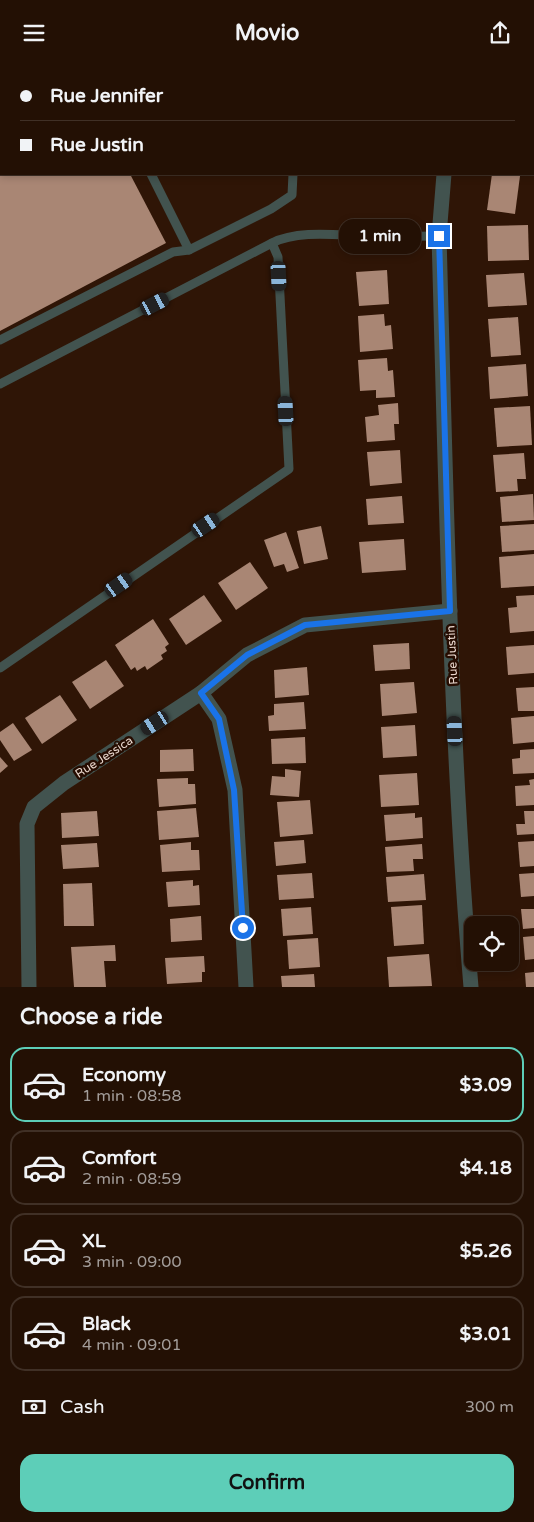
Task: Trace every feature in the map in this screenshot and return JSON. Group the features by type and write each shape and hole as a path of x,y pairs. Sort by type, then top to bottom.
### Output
{"street":[{"name":"Rue Justin","path":"444,175 439,236 450,611 462,880 471,987"},
{"name":"Rue Jessica","path":"29,987 27,824 34,807 64,783 201,693 247,655 305,625 450,611"},
{"path":"201,693 219,719 234,790 246,987"}],"lane":[{"path":"152,175 189,250"},
{"path":"0,340 173,252 189,250 271,209 288,198 292,192 293,175"},
{"path":"0,385 286,237 305,235 439,236"},
{"path":"0,668 289,469 278,257 272,243"}],"building":[{"path":"0,175 131,175 166,243 0,331"},
{"path":"492,175 520,176 515,214 487,210"},
{"path":"528,225 529,260 488,261 487,226"},
{"path":"387,270 389,304 359,306 356,272"},
{"path":"524,273 527,305 488,307 486,275"},
{"path":"384,314 385,326 391,325 393,349 360,352 358,316"},
{"path":"518,317 521,355 491,357 488,319"},
{"path":"387,358 388,371 393,370 395,397 376,398 376,390 360,391 358,360"},
{"path":"526,364 528,396 490,399 488,367"},
{"path":"398,403 399,424 394,424 395,440 367,442 365,417 379,415 378,405"},
{"path":"530,406 532,445 497,447 494,408"},
{"path":"400,450 402,483 370,486 367,452"},
{"path":"524,453 526,479 517,479 518,491 496,492 493,455"},
{"path":"533,494 534,520 502,522 500,497"},
{"path":"402,496 404,523 368,525 366,499"},
{"path":"534,524 534,550 502,552 500,526"},
{"path":"321,526 328,559 304,564 297,531"},
{"path":"286,532 299,568 287,572 284,564 274,567 264,540"},
{"path":"404,539 406,570 362,573 359,542"},
{"path":"534,554 534,586 501,588 499,557"},
{"path":"250,562 268,588 236,610 218,583"},
{"path":"204,595 222,621 186,645 169,619"},
{"path":"534,595 534,631 510,633 508,608 517,607 516,596"},
{"path":"153,619 169,644 165,647 167,651 161,655 163,659 147,670 145,666 137,671 135,667 131,670 115,645"},
{"path":"409,643 410,669 375,671 373,645"},
{"path":"534,645 534,673 508,675 506,647"},
{"path":"106,660 124,686 90,709 72,682"},
{"path":"307,667 309,695 275,698 274,670"},
{"path":"414,682 417,713 382,716 380,684"},
{"path":"534,687 534,711 518,711 516,688"},
{"path":"60,695 77,720 42,744 25,718"},
{"path":"304,702 306,729 269,731 268,716 274,715 274,704"},
{"path":"534,716 534,742 513,744 511,718"},
{"path":"13,723 32,750 14,761 0,740 0,732"},
{"path":"415,725 417,756 383,758 381,727"},
{"path":"305,737 306,763 272,764 271,739"},
{"path":"193,749 194,771 160,772 160,750"},
{"path":"534,749 534,773 513,774 512,759 520,758 520,750"},
{"path":"0,757 8,766 0,773"},
{"path":"285,769 301,771 299,797 270,795 272,776 285,777"},
{"path":"417,773 419,805 381,807 379,775"},
{"path":"188,778 188,784 195,784 196,804 159,807 157,779"},
{"path":"534,779 534,805 516,806 515,786 530,785 529,780"},
{"path":"310,800 313,834 280,837 277,802"},
{"path":"196,808 199,837 159,840 157,811"},
{"path":"97,811 99,836 62,838 61,813"},
{"path":"524,811 534,811 534,834 517,835 516,824 525,824"},
{"path":"415,813 415,818 422,817 423,838 386,841 384,815"},
{"path":"304,840 306,863 276,866 274,842"},
{"path":"534,841 534,866 520,867 518,842"},
{"path":"191,842 191,850 199,850 200,870 162,872 160,845"},
{"path":"97,843 99,867 63,869 61,845"},
{"path":"422,844 423,859 413,859 414,871 387,872 385,847"},
{"path":"312,873 314,898 279,900 277,875"},
{"path":"534,873 534,896 521,897 519,874"},
{"path":"424,874 426,900 388,902 386,877"},
{"path":"193,880 193,886 199,885 200,905 168,907 166,882"},
{"path":"92,883 94,926 64,926 63,884"},
{"path":"422,905 424,944 394,946 391,907"},
{"path":"311,907 313,934 283,936 281,909"},
{"path":"521,909 534,909 534,928 523,929"},
{"path":"201,916 202,940 171,942 170,919"},
{"path":"534,936 534,959 525,960 523,937"},
{"path":"318,938 320,967 289,969 287,940"},
{"path":"115,945 116,961 104,961 106,987 74,987 71,947"},
{"path":"429,954 432,986 389,987 387,957"},
{"path":"204,956 205,972 202,972 202,982 167,984 165,958"},
{"path":"534,972 534,987 526,987 525,973"},
{"path":"314,974 315,987 282,987 281,976"}],"route":[{"path":"243,928 234,790 219,719 201,693 247,655 305,625 450,611 439,236"}]}
